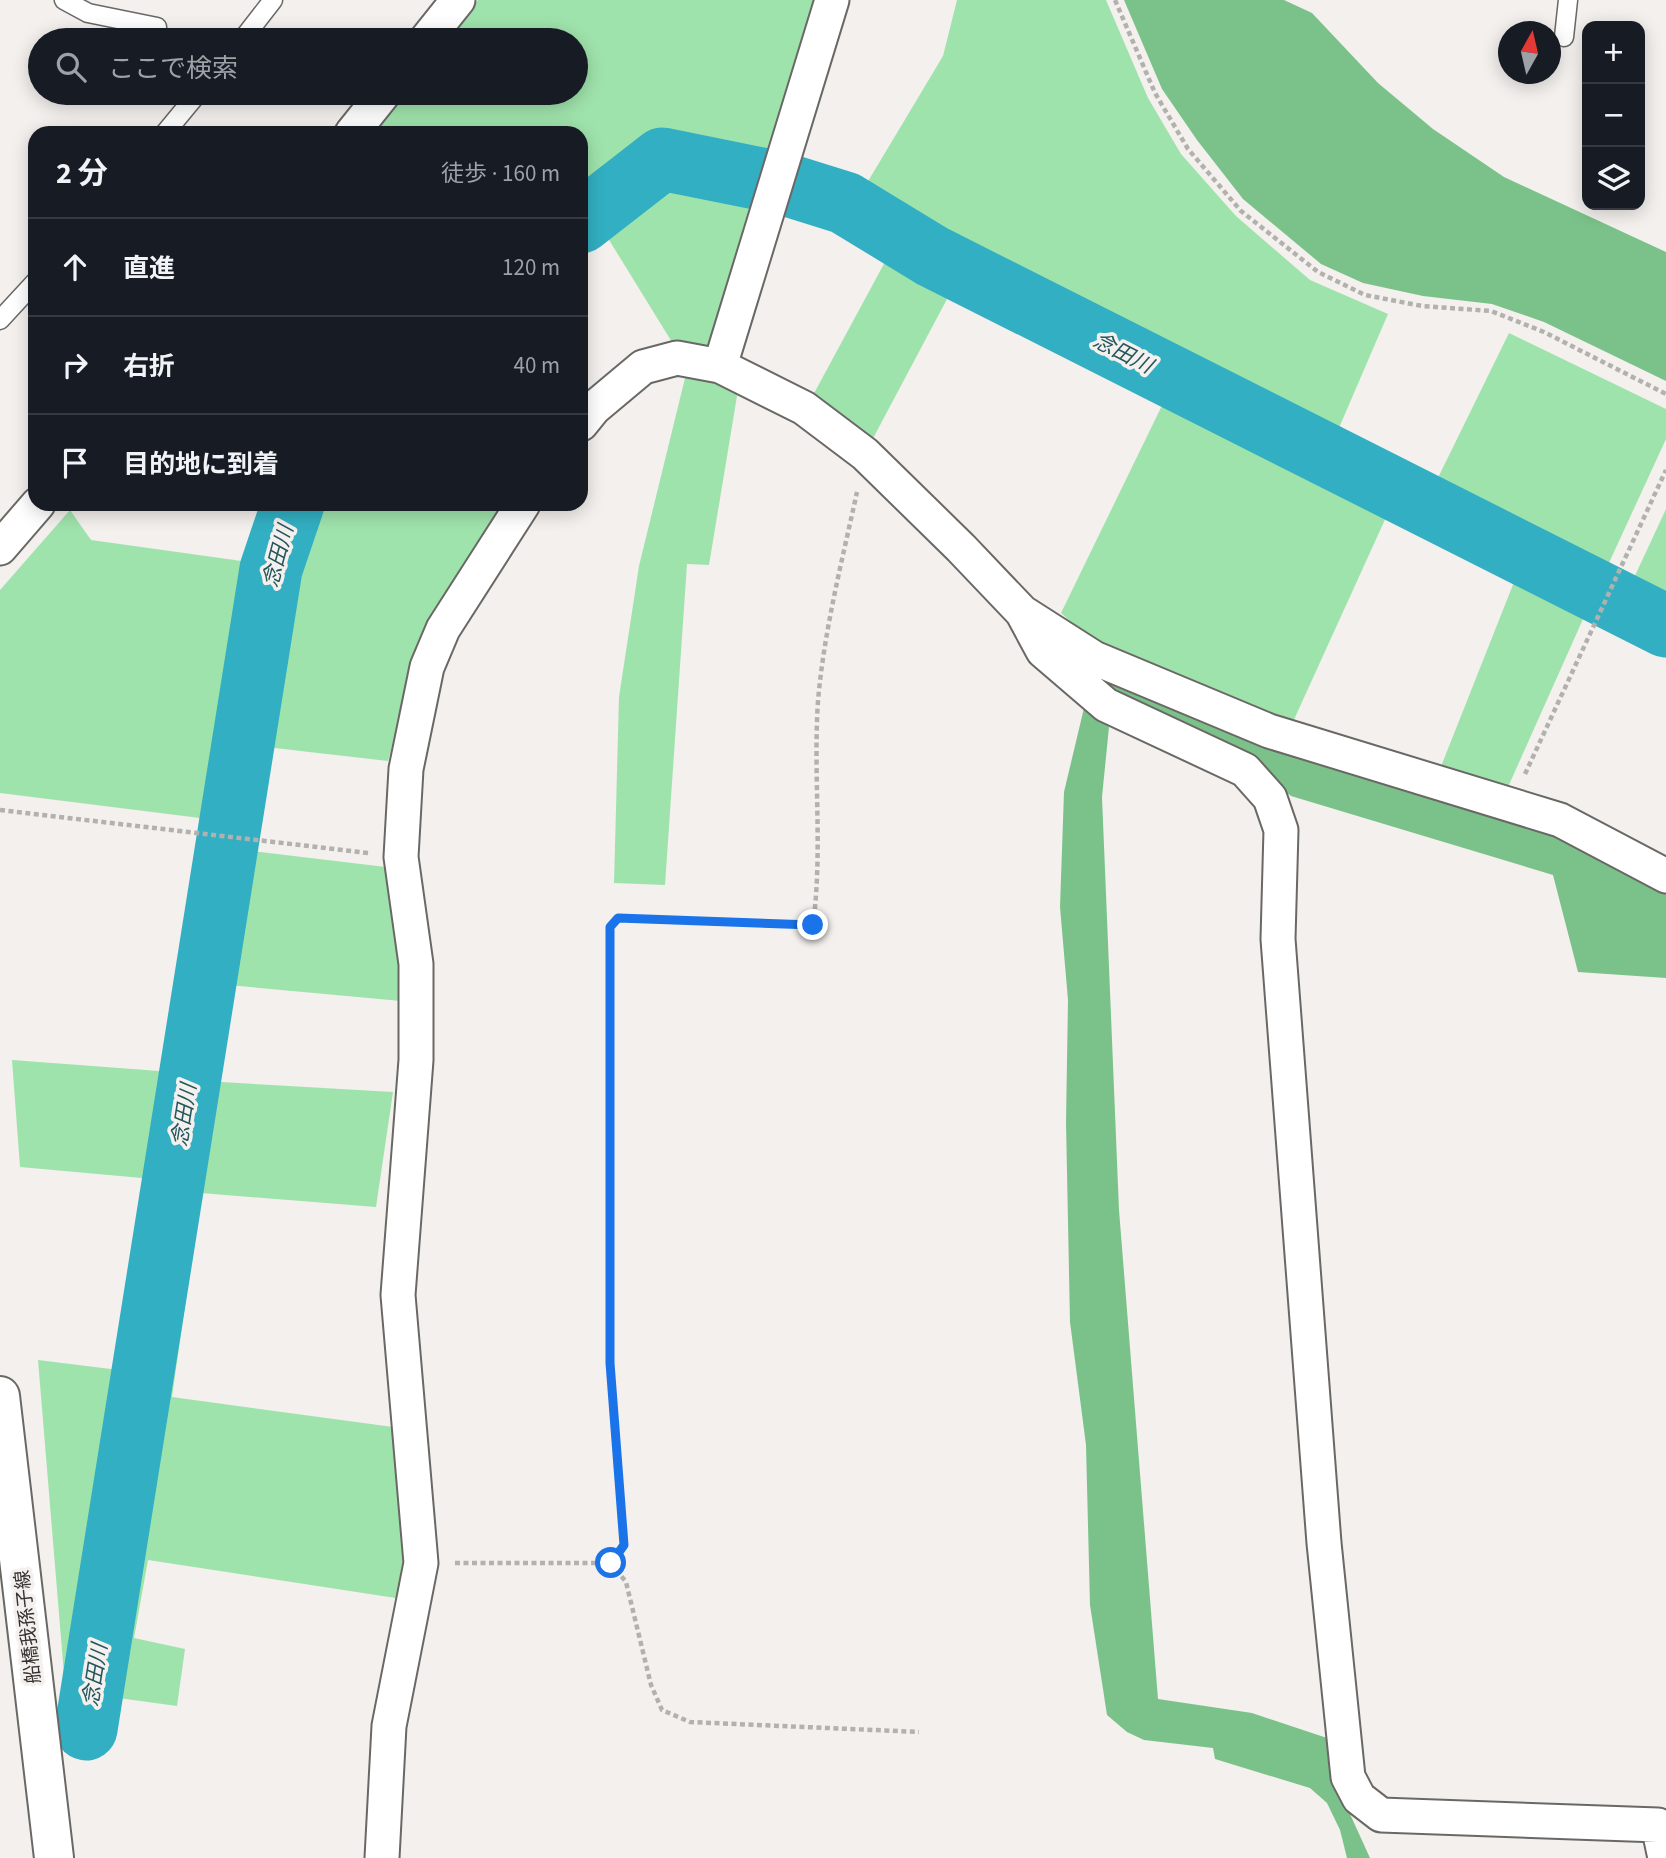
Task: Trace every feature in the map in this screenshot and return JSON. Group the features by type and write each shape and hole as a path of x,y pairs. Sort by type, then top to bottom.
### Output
{"main road":[{"name":"船橋我孫子線","path":"0,1396 54,1858"}],"street":[{"path":"436,28 458,0"},
{"path":"720,366 832,0"},
{"path":"358,126 374,105"},
{"path":"588,415 643,367 677,358 720,366 804,408 865,454 1022,612 1094,658 1269,731 1560,820 1666,876"},
{"path":"0,548 32,511"},
{"path":"382,1858 389,1726 421,1563 398,1295 416,1060 416,964 401,858 406,769 426,667 443,629 519,511"},
{"path":"1022,612 1043,651 1105,705 1245,770 1270,798 1281,830 1278,939 1324,1543 1349,1777 1359,1798 1381,1815 1658,1825 1665,1858"}],"lane":[{"path":"64,0 88,13 157,27"},
{"path":"251,28 273,0"},
{"path":"1564,37 1568,0"},
{"path":"170,126 188,105"},
{"path":"0,320 28,290"}],"path":[{"path":"1115,0 1155,93 1188,149 1241,211 1318,272 1364,295 1422,306 1491,311 1544,332 1666,394"},
{"path":"611,1563 624,1545 610,1363 610,927 618,918 813,925 818,887 818,702 832,604 865,454"},
{"path":"1510,805 1666,470"},
{"path":"0,810 401,858"},
{"path":"421,1563 611,1563"},
{"path":"611,1563 626,1582 650,1685 662,1710 690,1722 919,1732"}],"green space":[{"path":"478,0 825,0 774,171 654,150 588,202 588,126 378,126 394,105 588,105 588,28 456,28"},
{"path":"957,0 1106,0 1148,98 1181,154 1236,216 1310,280 1388,314 1332,444 938,248 858,198 943,56"},
{"path":"1124,0 1284,0 1312,13 1378,83 1433,129 1504,177 1666,252 1666,381 1544,322 1492,304 1423,296 1363,283 1321,264 1243,199 1197,140 1162,89"},
{"path":"666,170 770,190 715,349 675,347 598,222"},
{"path":"892,249 955,284 870,444 812,397"},
{"path":"1509,333 1666,409 1666,439 1602,578 1430,494"},
{"path":"686,374 720,380 738,390 709,565 687,564 665,885 614,883 619,697 639,566"},
{"path":"1171,387 1393,502 1292,724 1098,646 1061,613"},
{"path":"1666,509 1666,615 1626,595"},
{"path":"69,511 91,540 263,564 224,821 0,793 0,590"},
{"path":"300,511 502,511 417,653 388,761 257,746 279,570"},
{"path":"1520,567 1592,599 1504,796 1438,774"},
{"path":"1092,666 1507,813 1666,886 1666,978 1578,972 1553,875 1291,796 1262,773 1107,696"},
{"path":"1084,708 1109,727 1102,797 1119,1210 1158,1699 1252,1713 1333,1740 1352,1792 1350,1814 1370,1858 1347,1858 1340,1830 1327,1803 1310,1788 1215,1759 1213,1748 1144,1740 1127,1732 1107,1715 1090,1605 1086,1445 1070,1322 1066,1122 1068,1000 1060,907 1064,792"},
{"path":"235,849 394,868 405,953 401,1001 217,984"},
{"path":"12,1060 186,1073 75,1757 70,1747 38,1360 127,1371 153,1179 20,1167"},
{"path":"204,1081 393,1092 376,1207 201,1193 172,1397 393,1427 408,1549 402,1599 148,1560 134,1638 185,1649 177,1706 111,1697"}],"waterway":[{"name":"念田川","path":"588,217 662,159 781,183 845,203 932,256 1666,626"},
{"name":"念田川","path":"86,1729 271,569 291,511"}],"route":[{"path":"611,1563 624,1545 610,1363 610,927 618,918 813,925"}]}
